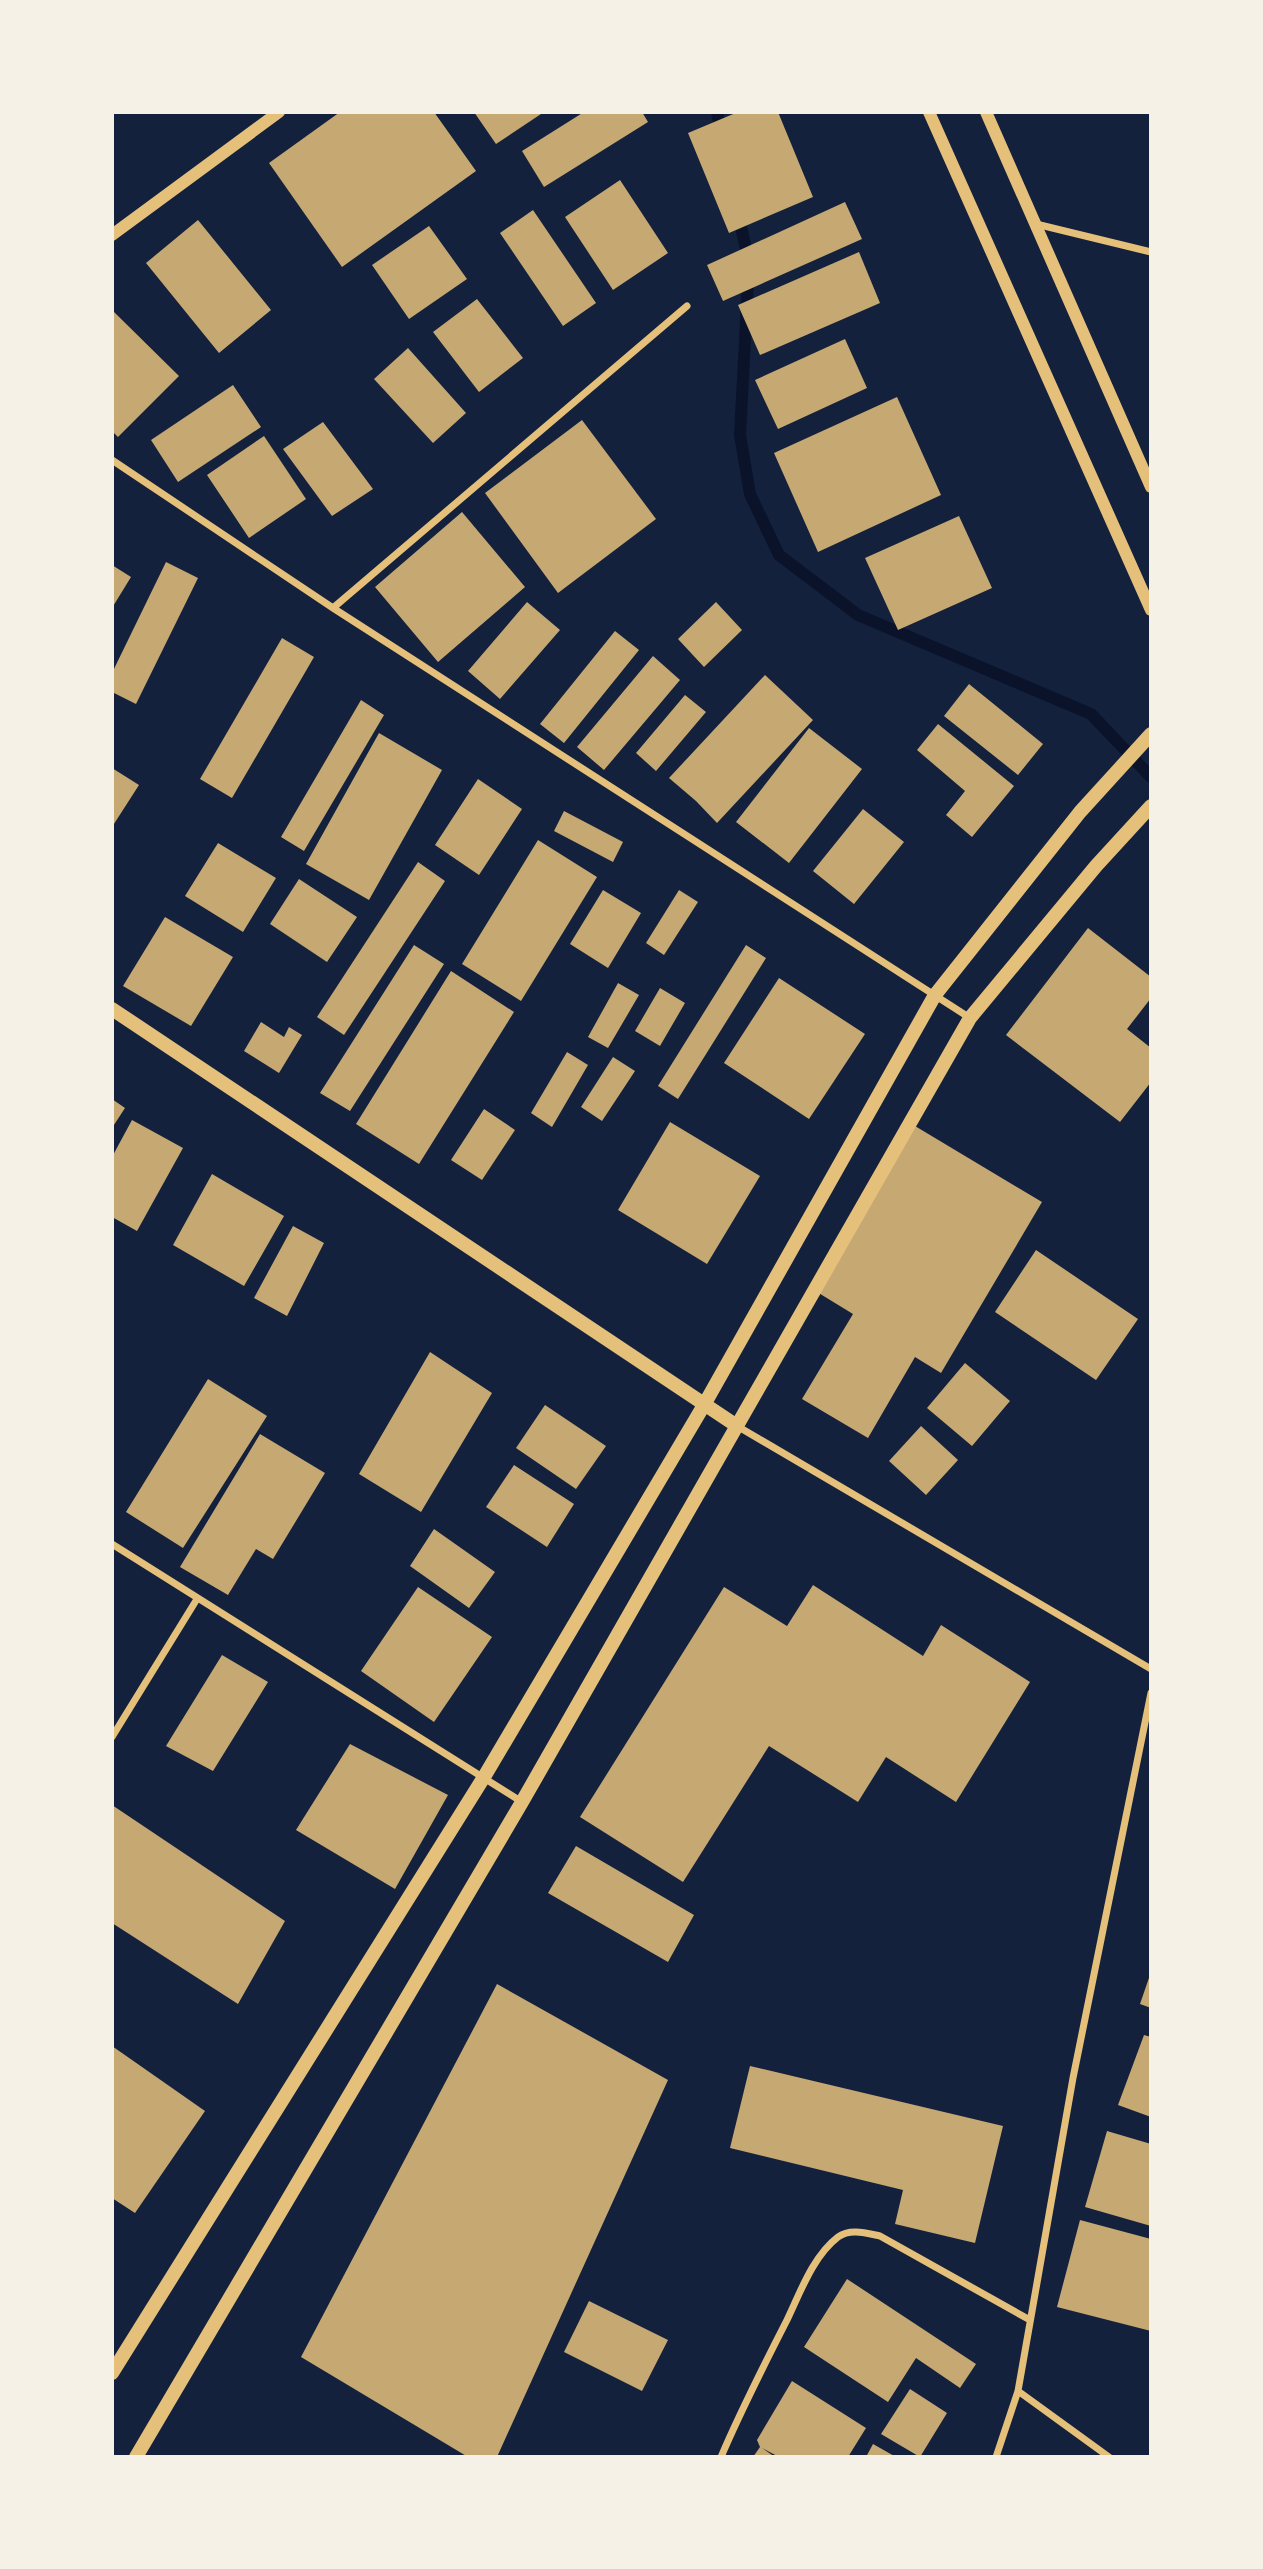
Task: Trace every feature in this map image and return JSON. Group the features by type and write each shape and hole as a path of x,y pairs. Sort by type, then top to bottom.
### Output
{"main road":[{"path":"112,2373 484,1777 704,1405 935,995 1080,812 1151,734"},
{"path":"136,2457 522,1802 970,1018 1096,866 1151,806"},
{"path":"112,1010 737,1426"}],"street":[{"path":"112,235 279,112"},
{"path":"929,112 1151,610"},
{"path":"986,112 1151,487"},
{"path":"1037,224 1151,252"},
{"path":"333,608 687,306"},
{"path":"112,460 333,608 970,1018"},
{"path":"737,1426 1151,1669"},
{"path":"112,1544 522,1802"},
{"path":"112,1737 197,1599"},
{"path":"996,2457 1018,2391 1073,2078 1151,1693"},
{"path":"721,2457 740,2412 807,2280 827,2248 840,2235 859,2231 880,2236 1030,2320"},
{"path":"1018,2391 1109,2457"}],"building":[{"path":"340,112 434,112 476,171 342,267 269,163"},
{"path":"474,112 544,112 496,144"},
{"path":"584,112 642,112 648,122 544,187 522,151"},
{"path":"738,112 778,112 813,197 729,233 688,133"},
{"path":"620,180 668,253 613,290 565,217"},
{"path":"845,202 862,239 723,301 707,265"},
{"path":"533,210 596,303 563,326 500,233"},
{"path":"198,220 271,310 219,353 146,263"},
{"path":"429,226 467,279 409,319 372,265"},
{"path":"859,252 880,303 760,355 738,305"},
{"path":"477,299 523,358 479,392 433,332"},
{"path":"112,310 179,376 118,437 112,431"},
{"path":"845,339 867,388 778,429 755,380"},
{"path":"408,348 466,413 433,443 374,379"},
{"path":"233,385 261,427 178,482 151,440"},
{"path":"897,397 941,495 818,552 774,453"},
{"path":"582,420 656,519 558,593 485,493"},
{"path":"323,422 373,489 332,516 283,449"},
{"path":"264,436 306,499 249,538 207,475"},
{"path":"462,512 525,587 438,662 375,587"},
{"path":"959,516 992,588 898,630 865,558"},
{"path":"166,562 198,578 136,704 112,692 112,673"},
{"path":"112,565 131,577 112,608"},
{"path":"527,602 560,630 500,699 468,671"},
{"path":"716,602 742,630 704,667 678,639"},
{"path":"615,631 639,650 564,743 540,724"},
{"path":"282,638 314,657 232,798 200,779"},
{"path":"653,656 680,680 604,770 577,747"},
{"path":"765,675 813,720 717,823 669,778"},
{"path":"969,684 1043,744 1018,775 944,716"},
{"path":"685,695 706,712 656,771 636,753"},
{"path":"361,700 384,715 304,851 281,837"},
{"path":"938,724 1014,786 972,837 946,815 965,791 917,750"},
{"path":"809,728 862,769 789,863 736,822"},
{"path":"379,733 442,770 369,900 306,864"},
{"path":"112,768 139,785 112,827"},
{"path":"478,779 522,809 479,875 435,845"},
{"path":"863,809 904,842 854,904 813,871"},
{"path":"564,811 623,842 613,862 554,831"},
{"path":"538,840 597,877 521,1001 462,964"},
{"path":"218,843 276,878 243,932 185,896"},
{"path":"418,862 445,881 344,1035 317,1017"},
{"path":"299,879 357,917 327,962 270,924"},
{"path":"603,890 641,913 608,968 570,944"},
{"path":"679,890 698,902 664,955 646,943"},
{"path":"165,917 233,957 191,1026 123,986"},
{"path":"1088,928 1151,977 1151,998 1127,1029 1151,1048 1151,1082 1120,1122 1006,1035"},
{"path":"414,945 444,964 350,1111 320,1093"},
{"path":"746,945 766,958 678,1099 658,1086"},
{"path":"451,971 514,1012 419,1164 356,1124"},
{"path":"779,978 865,1034 809,1119 724,1063"},
{"path":"618,983 639,995 608,1048 588,1037"},
{"path":"660,988 685,1003 660,1046 635,1031"},
{"path":"261,1022 284,1037 289,1027 302,1035 279,1073 244,1051"},
{"path":"567,1052 588,1065 552,1127 531,1113"},
{"path":"613,1057 635,1071 602,1121 581,1107"},
{"path":"112,1099 125,1108 112,1128"},
{"path":"484,1109 515,1130 482,1180 451,1160"},
{"path":"132,1120 183,1148 137,1231 112,1217 112,1157"},
{"path":"670,1122 760,1176 707,1264 618,1210"},
{"path":"915,1126 1042,1202 941,1373 915,1357 868,1438 802,1399 853,1314 817,1292"},
{"path":"212,1174 284,1216 244,1286 173,1245"},
{"path":"293,1226 324,1243 287,1316 254,1298"},
{"path":"1036,1250 1138,1319 1096,1380 995,1312"},
{"path":"430,1352 492,1393 421,1512 359,1474"},
{"path":"965,1363 1010,1401 972,1446 927,1408"},
{"path":"208,1379 267,1416 183,1548 126,1512"},
{"path":"545,1405 606,1446 576,1489 516,1448"},
{"path":"921,1426 958,1460 926,1495 889,1461"},
{"path":"260,1434 325,1473 273,1559 256,1549 228,1595 180,1567"},
{"path":"514,1465 574,1504 547,1547 486,1507"},
{"path":"434,1529 495,1572 469,1608 410,1566"},
{"path":"813,1585 923,1656 941,1625 1030,1682 956,1802 886,1757 858,1802 769,1746 683,1882 580,1817 724,1587 787,1626"},
{"path":"418,1587 492,1637 434,1722 361,1671"},
{"path":"222,1655 268,1682 213,1771 166,1746"},
{"path":"350,1744 448,1795 395,1889 296,1830"},
{"path":"112,1805 285,1921 238,2004 112,1923"},
{"path":"576,1846 694,1915 668,1962 548,1893"},
{"path":"1151,1972 1151,2008 1140,2004"},
{"path":"497,1984 668,2080 497,2457 468,2457 301,2357"},
{"path":"1144,2035 1151,2037 1151,2117 1118,2105"},
{"path":"112,2046 205,2111 135,2213 112,2198"},
{"path":"750,2066 1003,2126 975,2243 895,2224 903,2190 730,2148"},
{"path":"1107,2131 1151,2144 1151,2226 1085,2207"},
{"path":"1080,2220 1151,2239 1151,2331 1057,2307"},
{"path":"847,2279 976,2364 960,2388 916,2358 888,2402 804,2347"},
{"path":"589,2301 668,2340 642,2391 564,2352"},
{"path":"792,2381 866,2428 848,2457 779,2457 762,2448 775,2457 753,2457 760,2447 757,2440"},
{"path":"910,2389 947,2413 920,2457 881,2434"},
{"path":"873,2444 896,2457 866,2457"}],"waterway":[{"path":"717,112 722,137"},
{"path":"738,213 749,263 740,435 750,494 779,555 858,615 1091,714 1151,777"}]}
